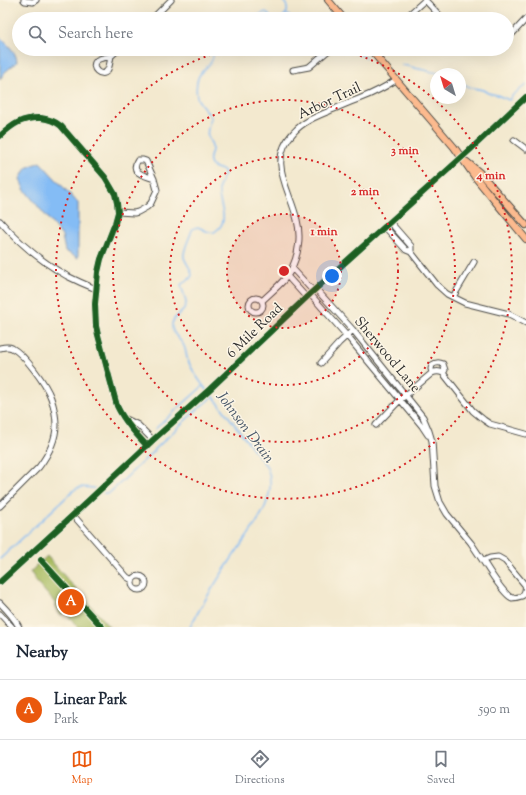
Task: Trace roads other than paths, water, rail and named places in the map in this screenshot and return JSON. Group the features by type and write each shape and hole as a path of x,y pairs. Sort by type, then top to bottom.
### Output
{"main road":[{"path":"328,0 338,12"},
{"path":"377,58 461,157 475,177 526,240"},
{"path":"461,157 479,172 526,225"}],"street":[{"path":"24,0 33,2 36,0"},
{"path":"159,12 171,0"},
{"path":"413,12 425,0 436,12"},
{"path":"514,33 526,19"},
{"path":"293,70 309,67 322,56"},
{"name":"Arbor Trail","path":"262,301 282,283 287,276 292,268 298,247 299,233 295,213 283,182 281,172 281,158 285,144 293,132 304,123 379,90 396,80"},
{"name":"6 Mile Road","path":"0,582 74,515 153,440 205,394 311,293 471,149 526,97"},
{"path":"0,136 18,122 29,118 46,119 56,122 105,177 115,194 118,212 113,230 101,259 98,272 94,304 96,326 117,406 132,429 147,446"},
{"path":"514,140 526,149"},
{"path":"118,212 134,213 147,207 157,190 154,179"},
{"path":"0,221 32,252 50,265 68,276 96,289"},
{"path":"390,222 411,246 412,252 437,285 447,294 465,303 509,314 526,323"},
{"path":"385,227 406,250 412,252"},
{"path":"452,297 474,262"},
{"path":"292,268 311,293"},
{"path":"287,276 311,293"},
{"name":"Sherwood Lane","path":"311,293 353,330 407,395 423,417 432,441 435,486 440,502 447,514 471,543 483,561 505,593 512,598 523,596 526,587 505,560 498,557 483,561"},
{"name":"Sherwood Lane","path":"311,293 422,426 432,441"},
{"path":"321,363 353,330"},
{"path":"0,348 13,348 39,375 51,397 56,426 53,442 44,461 0,506"},
{"path":"432,373 432,365 439,362 443,364 445,370 443,373"},
{"path":"376,425 400,400 432,373 435,371 440,371 473,410 484,420 490,424 526,434"},
{"path":"124,417 138,426 153,440"},
{"path":"74,515 127,577 132,580"},
{"path":"0,603 10,613 19,627"},
{"path":"0,614 12,627"}],"water":[{"path":"0,37 12,51 12,56 16,56 17,62 5,72 0,79"},
{"path":"40,162 78,203 78,258 65,251 62,236 24,189 20,179 26,168"}],"waterway":[{"name":"Johnson Drain","path":"284,0 287,6 287,12"},
{"name":"Johnson Drain","path":"190,627 214,585 260,517 270,492 270,480 267,467 191,368 186,350 172,328 174,319 184,310 186,303 181,285 192,275 184,257 192,230 198,227 208,232 213,232 221,226 223,221 219,189 225,172 212,166 210,163 212,146 207,132 211,118 198,100 196,93 198,78 211,62 213,56"},
{"path":"402,65 430,71"},
{"path":"466,85 509,100 526,85"},
{"path":"155,429 203,386"},
{"path":"104,493 108,494 116,487 181,424 213,396"},
{"path":"0,559 74,490 82,487 94,488"}],"place":[{"name":"Linear Park","path":"71,602"}]}
